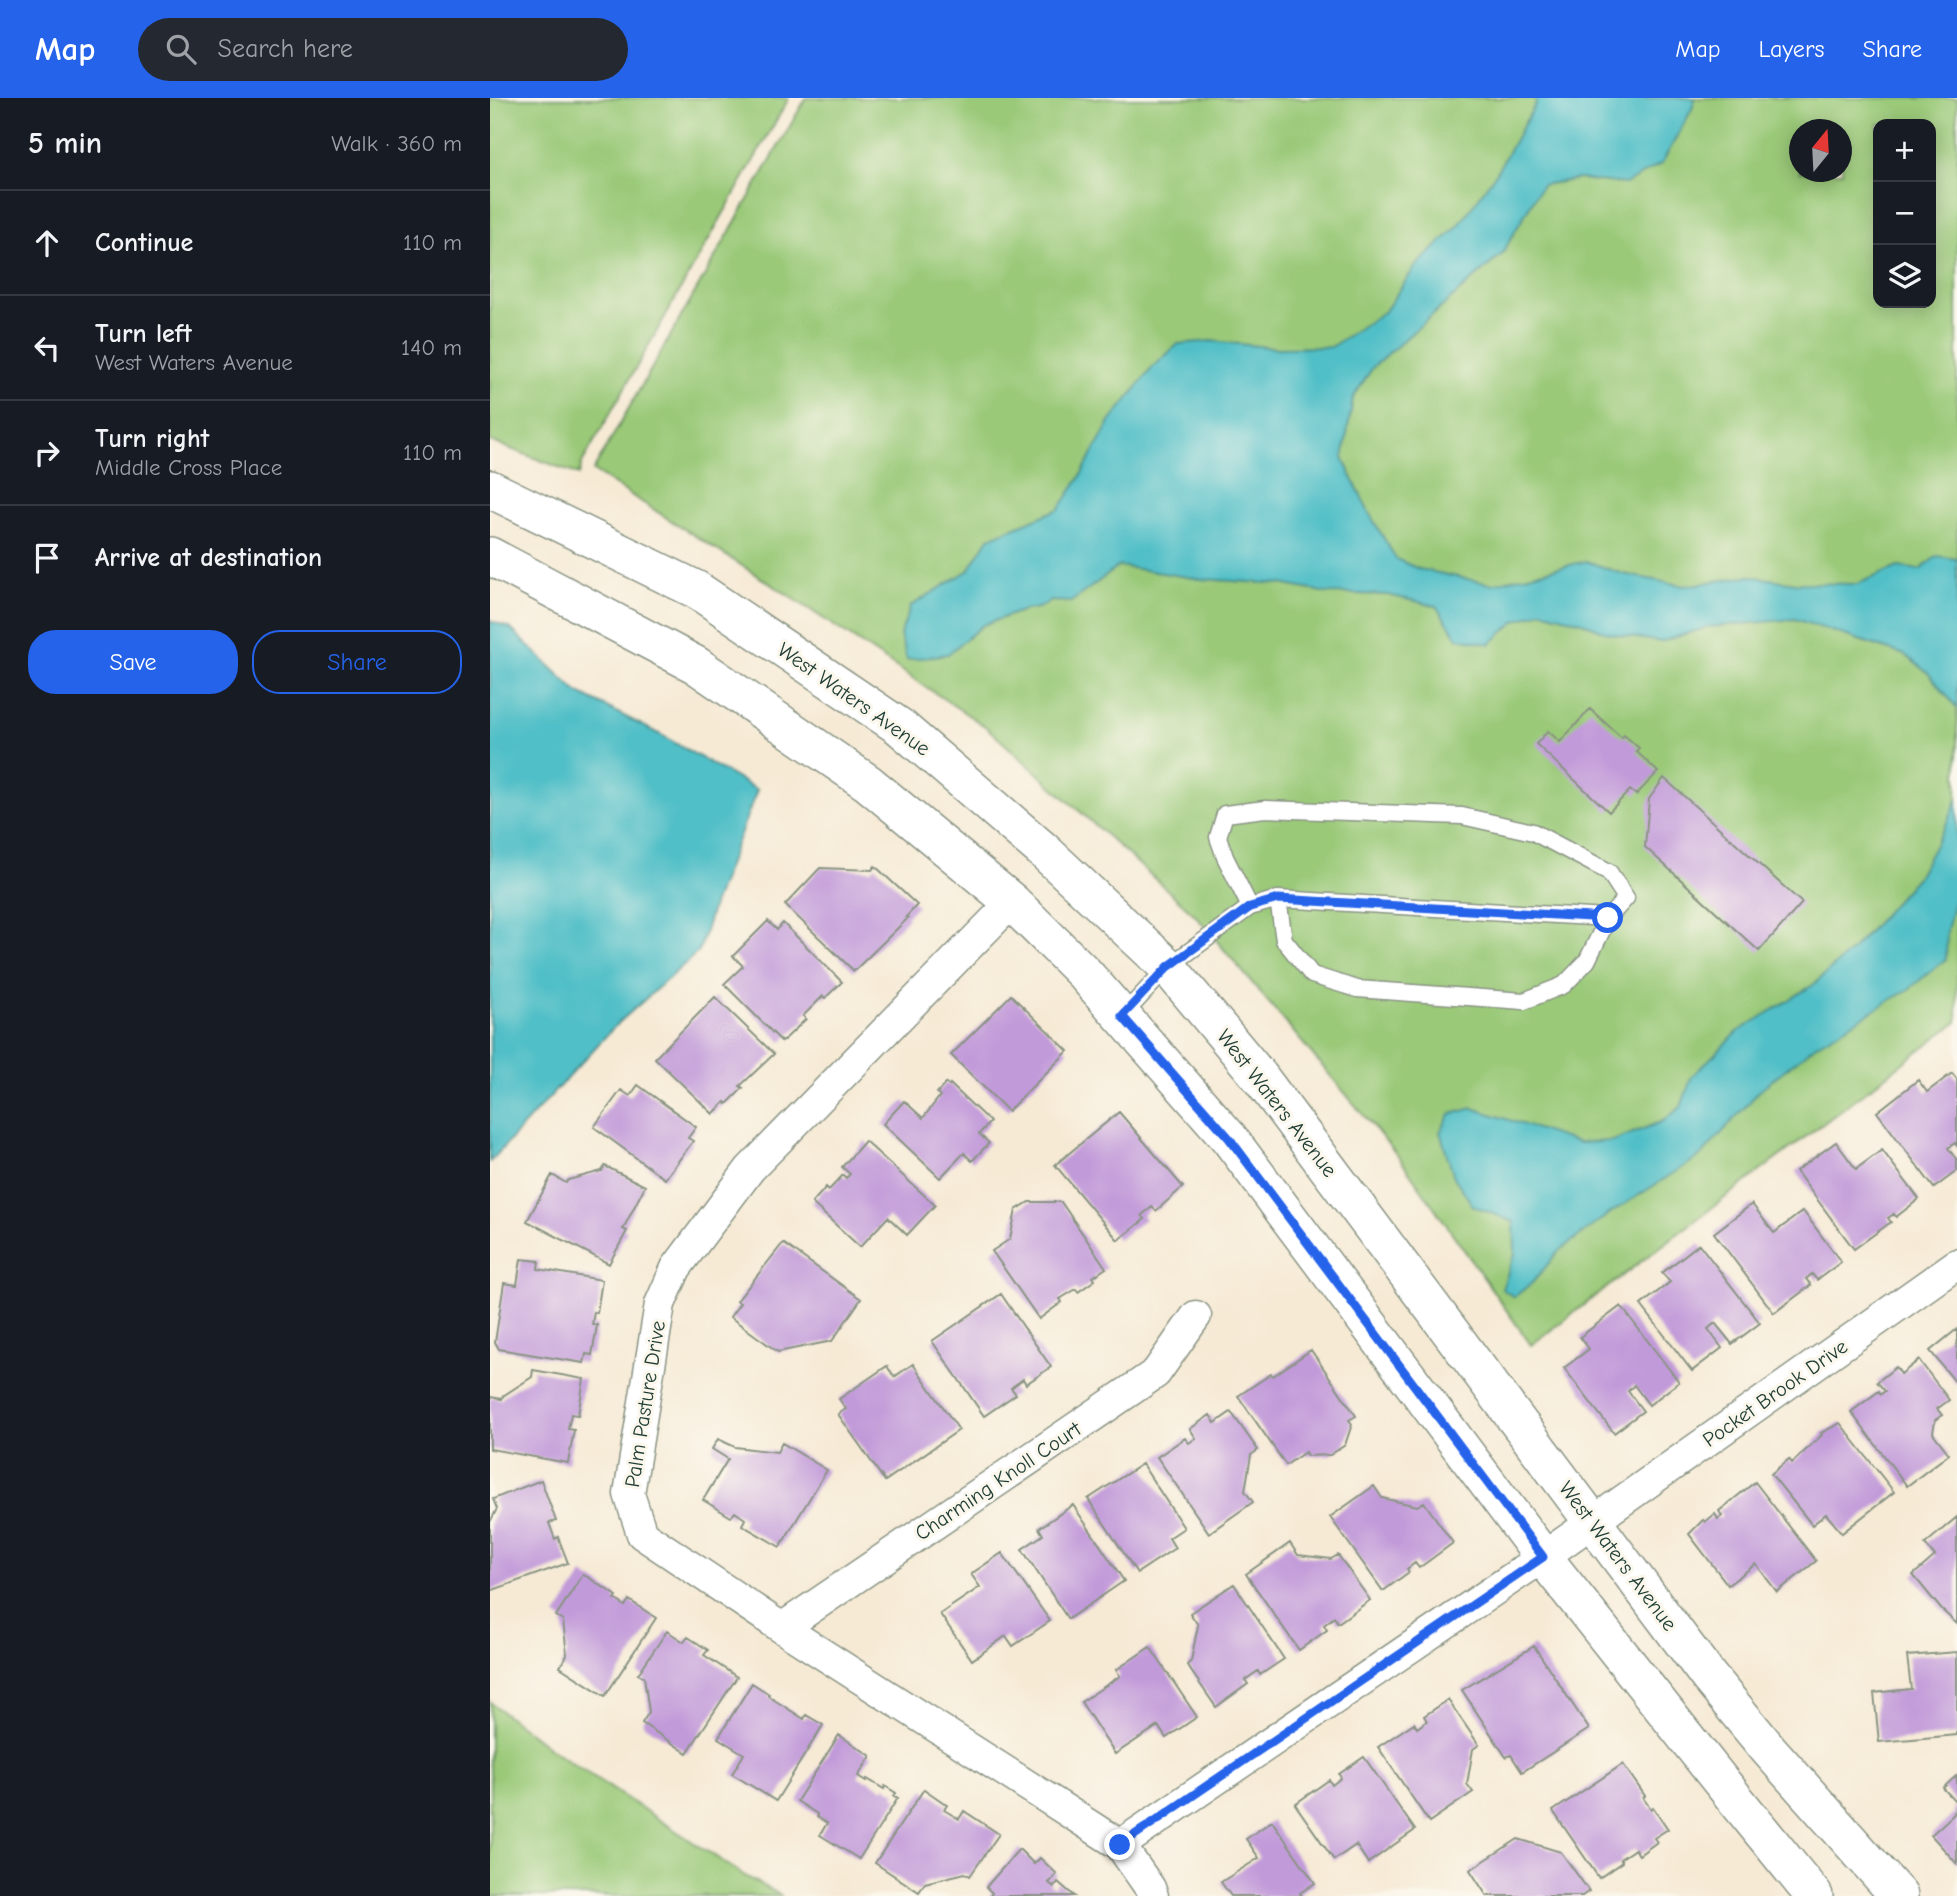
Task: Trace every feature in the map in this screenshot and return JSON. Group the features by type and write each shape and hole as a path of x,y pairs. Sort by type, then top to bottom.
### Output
{"street":[{"name":"West Waters Avenue","path":"490,489 697,590 900,727 1044,850 1168,967 1259,1076 1708,1676 1769,1750 1899,1896"},
{"path":"490,556 696,665 868,783 1012,902 1084,973 1229,1138 1543,1557 1814,1896"},
{"name":"Palm Pasture Drive","path":"1012,902 750,1169 676,1268 660,1304 629,1494 642,1534 782,1628 1120,1845 1153,1896"},
{"name":"Pocket Brook Drive","path":"1120,1845 1543,1557 1957,1264"},
{"name":"Charming Knoll Court","path":"782,1628 1156,1373 1196,1316"}],"lane":[{"path":"1250,907 1218,837 1225,814 1265,808 1462,816 1533,832 1609,872 1626,898 1608,918 1587,961 1564,985 1524,1001 1357,989 1312,975 1284,940 1278,899"},
{"path":"1122,1016 1168,967 1250,907 1278,899 1608,918"}],"green space":[{"path":"490,98 789,98 582,463 579,475 490,441"},
{"path":"806,98 1957,98 1957,1022 1531,1345 1398,1156 1195,915 986,727 785,593 593,471"},
{"path":"490,1702 548,1747 745,1876 782,1896 490,1896"}],"water":[{"path":"1537,98 1695,98 1692,109 1662,163 1625,184 1579,179 1542,185 1502,254 1373,367 1353,398 1343,458 1368,511 1396,559 1419,569 1491,584 1586,561 1623,574 1685,586 1749,576 1795,583 1857,584 1898,567 1920,570 1937,556 1957,559 1957,708 1929,674 1905,655 1795,619 1708,627 1660,642 1608,633 1582,622 1542,611 1516,621 1490,644 1458,638 1436,606 1388,595 1327,593 1281,584 1200,579 1119,566 1071,602 1051,601 1038,608 1024,610 983,625 948,654 907,660 900,635 911,606 969,570 989,538 1059,509 1110,422 1153,367 1178,344 1211,341 1277,348 1331,347 1385,311 1416,266 1459,225 1496,173"},
{"path":"490,621 510,628 577,692 661,735 757,790 713,905 699,951 614,1027 490,1162"},
{"path":"1957,800 1957,890 1947,931 1946,959 1909,989 1816,1045 1762,1088 1702,1155 1606,1216 1559,1251 1533,1282 1514,1297 1502,1289 1515,1253 1514,1222 1473,1206 1454,1177 1440,1132 1450,1114 1473,1108 1579,1143 1613,1141 1663,1121 1681,1107 1692,1076 1739,1031 1813,985 1853,949 1918,876"}],"building":[{"path":"1590,709 1622,738 1624,735 1639,748 1636,751 1658,772 1636,795 1630,790 1609,812 1536,744 1548,731 1560,742"},
{"path":"1664,778 1802,903 1759,951 1645,847 1649,799"},
{"path":"875,866 917,905 906,917 908,918 854,971 785,905 820,868 872,870"},
{"path":"768,921 777,930 783,923 842,982 803,1016 806,1019 782,1042 724,984 743,966 733,956"},
{"path":"1011,995 1068,1051 1008,1111 951,1055"},
{"path":"715,997 774,1054 740,1086 743,1088 727,1104 725,1102 713,1114 655,1058"},
{"path":"1952,1073 1957,1079 1957,1146 1955,1143 1948,1148 1957,1160 1957,1171 1934,1188 1877,1112 1918,1080 1927,1092"},
{"path":"946,1083 990,1122 979,1134 989,1143 972,1161 964,1153 940,1178 883,1124 904,1101 923,1118 940,1096 937,1093"},
{"path":"638,1085 696,1127 688,1138 693,1141 665,1179 594,1127 621,1090 630,1096"},
{"path":"1119,1112 1183,1187 1156,1211 1152,1207 1142,1215 1145,1219 1118,1240 1055,1165"},
{"path":"865,1141 935,1205 907,1235 888,1217 860,1247 812,1203 826,1187 829,1190 843,1175 846,1178 850,1174 842,1167"},
{"path":"1836,1142 1856,1169 1882,1150 1919,1199 1896,1217 1894,1214 1888,1218 1891,1222 1854,1249 1796,1171"},
{"path":"605,1166 645,1186 623,1229 627,1231 609,1264 527,1221 552,1175 566,1183 568,1180 602,1171"},
{"path":"1029,1202 1061,1202 1106,1268 1078,1292 1076,1289 1060,1299 1062,1302 1039,1319 992,1251 1010,1239 1016,1210"},
{"path":"1752,1204 1774,1233 1803,1211 1841,1262 1817,1280 1812,1274 1806,1279 1811,1285 1774,1313 1714,1233"},
{"path":"783,1243 861,1299 832,1341 778,1352 730,1317 740,1303 737,1301"},
{"path":"1699,1244 1760,1323 1732,1344 1715,1323 1708,1329 1722,1348 1692,1371 1641,1305 1670,1282 1662,1273"},
{"path":"521,1259 539,1261 538,1269 602,1280 597,1313 594,1312 592,1325 597,1325 592,1355 586,1354 584,1363 499,1349 495,1342 504,1283 517,1285"},
{"path":"1001,1294 1051,1367 1026,1384 1023,1379 1011,1388 1016,1394 984,1416 932,1341"},
{"path":"1621,1306 1679,1382 1649,1405 1634,1385 1628,1391 1643,1411 1614,1433 1564,1368 1589,1349 1580,1337"},
{"path":"1957,1329 1957,1384 1930,1351"},
{"path":"1311,1350 1356,1416 1349,1420 1352,1424 1345,1445 1330,1455 1307,1456 1305,1452 1286,1465 1238,1396"},
{"path":"1919,1360 1949,1400 1937,1409 1942,1415 1935,1420 1933,1433 1949,1454 1907,1486 1851,1412 1879,1391 1881,1394 1885,1391 1877,1382 1896,1367 1901,1374"},
{"path":"913,1364 959,1430 885,1481 838,1414 846,1409 839,1399 887,1366 894,1377"},
{"path":"533,1370 584,1379 578,1415 571,1414 568,1429 574,1430 568,1463 490,1449 490,1397 502,1399 532,1377"},
{"path":"1231,1412 1258,1450 1251,1455 1245,1491 1253,1502 1209,1533 1157,1457 1185,1438 1189,1443 1196,1438 1190,1429 1210,1415 1215,1423"},
{"path":"1840,1423 1894,1492 1842,1533 1826,1514 1812,1525 1771,1474 1789,1459 1792,1463 1822,1435 1821,1433"},
{"path":"718,1439 735,1447 777,1452 782,1443 827,1470 780,1547 742,1525 745,1519 735,1512 731,1517 703,1500 728,1459 712,1449"},
{"path":"1142,1464 1184,1528 1169,1538 1175,1548 1137,1573 1088,1499"},
{"path":"541,1480 556,1521 549,1523 555,1539 558,1537 568,1563 490,1591 490,1522 497,1509 493,1499"},
{"path":"1755,1482 1816,1561 1777,1592 1756,1564 1728,1585 1689,1534 1703,1520 1705,1522 1715,1514 1718,1519 1722,1516 1719,1511"},
{"path":"1374,1486 1382,1498 1417,1506 1424,1502 1453,1543 1419,1568 1415,1563 1407,1569 1409,1572 1383,1591 1330,1517"},
{"path":"1073,1505 1124,1581 1068,1619 1022,1549 1043,1535 1039,1528"},
{"path":"1957,1517 1957,1624 1913,1575 1935,1556 1925,1544"},
{"path":"1290,1543 1298,1555 1331,1559 1338,1555 1370,1600 1338,1623 1334,1617 1324,1625 1327,1630 1299,1650 1246,1574"},
{"path":"1002,1553 1050,1621 1013,1646 1006,1636 972,1660 940,1614 980,1587 971,1574"},
{"path":"583,1574 617,1596 615,1599 625,1606 629,1600 656,1618 605,1696 560,1667 567,1655 563,1620 556,1616"},
{"path":"1234,1584 1284,1659 1260,1675 1258,1671 1245,1680 1248,1684 1216,1707 1187,1665 1191,1661 1198,1625 1190,1613"},
{"path":"667,1631 684,1642 688,1637 708,1650 704,1655 737,1677 687,1753 642,1723 649,1712 644,1677 638,1674"},
{"path":"1534,1646 1589,1729 1522,1772 1511,1755 1506,1757 1462,1690"},
{"path":"1150,1647 1197,1717 1166,1738 1158,1726 1115,1754 1081,1702 1120,1676 1116,1670"},
{"path":"1957,1652 1957,1735 1879,1742 1874,1693 1911,1689 1907,1656"},
{"path":"752,1683 804,1719 806,1715 823,1725 776,1801 732,1774 744,1754 718,1738"},
{"path":"1448,1700 1479,1745 1473,1749 1467,1784 1473,1792 1429,1822 1378,1747 1414,1723 1417,1728 1427,1721 1424,1716"},
{"path":"839,1735 871,1756 858,1776 884,1789 885,1786 896,1793 894,1796 898,1798 859,1859 820,1835 827,1823 797,1801"},
{"path":"1364,1757 1415,1830 1368,1863 1356,1845 1334,1860 1295,1804 1329,1780 1332,1785 1341,1778 1339,1774"},
{"path":"1623,1764 1645,1796 1643,1798 1651,1809 1653,1807 1668,1829 1654,1838 1657,1842 1639,1855 1635,1849 1599,1878 1553,1811"},
{"path":"1957,1775 1957,1803 1943,1788"},
{"path":"924,1789 947,1805 944,1810 959,1819 964,1811 999,1834 970,1876 965,1873 925,1883 919,1892 875,1863"},
{"path":"1955,1806 1957,1864 1931,1835 1954,1814"},
{"path":"1272,1821 1315,1883 1300,1893 1302,1896 1231,1896 1221,1882 1259,1858 1246,1839"},
{"path":"1518,1839 1561,1852 1589,1891 1582,1896 1487,1896 1470,1870"},
{"path":"1019,1849 1034,1864 1040,1858 1057,1874 1049,1883 1054,1887 1058,1882 1074,1896 990,1896 992,1893 986,1887"}],"route":[{"path":"1120,1845 1543,1557 1229,1138 1122,1016 1168,967 1250,907 1278,899 1608,918"}]}
